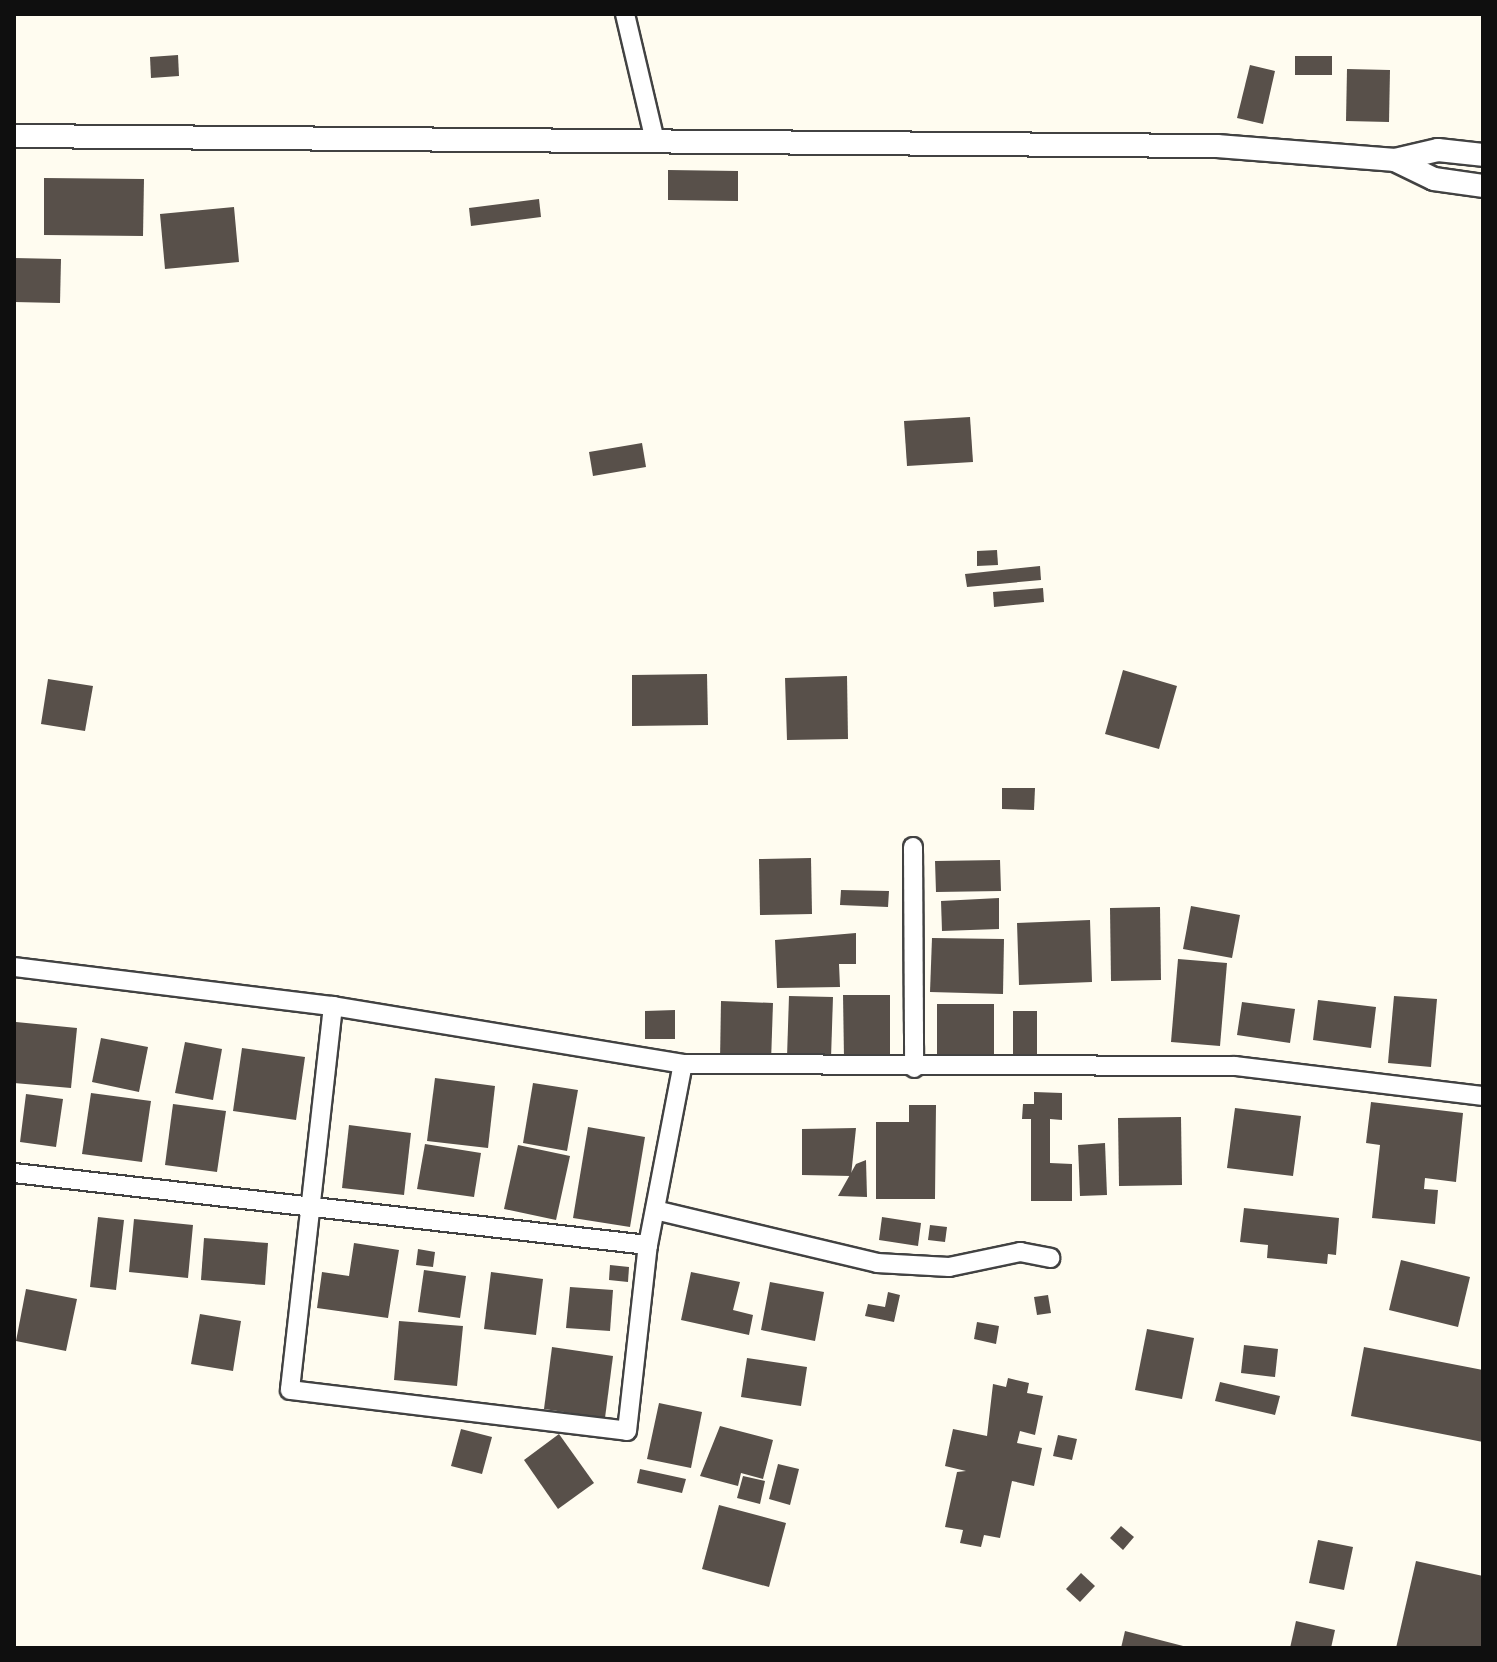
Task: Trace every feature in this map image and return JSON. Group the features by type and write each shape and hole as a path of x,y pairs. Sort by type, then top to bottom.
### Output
{"street":[{"path":"625,14 655,141"},
{"path":"14,136 1217,146 1395,160 1438,150 1483,155"},
{"path":"1395,160 1434,179 1483,186"},
{"path":"913,847 914,1068"},
{"path":"14,967 333,1006 683,1064 914,1068 1235,1066 1483,1096"},
{"path":"333,1006 306,1205 290,1390 627,1431 648,1245 683,1064"},
{"path":"14,1173 648,1245"},
{"path":"655,1210 877,1263 949,1267 1020,1252 1050,1258"}],"building":[{"path":"178,55 179,76 151,78 150,57"},
{"path":"1295,56 1332,56 1332,75 1295,75"},
{"path":"1250,65 1275,71 1263,124 1237,118"},
{"path":"1347,69 1390,70 1389,122 1346,121"},
{"path":"668,170 738,171 738,201 668,200"},
{"path":"44,178 144,179 143,236 44,235"},
{"path":"539,199 541,217 471,226 469,208"},
{"path":"234,207 239,262 165,269 160,214"},
{"path":"14,258 61,259 60,303 14,302"},
{"path":"970,417 973,462 907,466 904,421"},
{"path":"642,443 646,467 593,476 589,452"},
{"path":"997,550 998,565 977,566 977,551"},
{"path":"1040,566 1041,580 967,587 965,574"},
{"path":"1043,588 1044,602 994,607 993,592"},
{"path":"1123,670 1177,686 1159,749 1105,734"},
{"path":"707,674 708,725 632,726 632,675"},
{"path":"847,676 848,739 787,740 785,678"},
{"path":"48,679 93,686 85,731 41,724"},
{"path":"1002,788 1035,788 1034,810 1002,809"},
{"path":"811,858 812,914 760,915 759,859"},
{"path":"1000,860 1001,891 936,892 935,861"},
{"path":"841,890 889,891 888,907 840,905"},
{"path":"999,898 999,929 942,931 941,901"},
{"path":"1191,906 1240,915 1232,958 1183,949"},
{"path":"1160,907 1161,980 1111,981 1110,908"},
{"path":"1090,920 1092,982 1019,985 1017,923"},
{"path":"856,933 856,964 839,964 840,987 777,988 775,940"},
{"path":"932,938 1004,939 1003,994 930,992"},
{"path":"1178,959 1227,963 1220,1046 1171,1042"},
{"path":"843,995 890,995 890,1058 844,1059"},
{"path":"789,996 833,997 831,1058 787,1057"},
{"path":"1394,996 1437,999 1431,1067 1388,1063"},
{"path":"1318,1000 1376,1007 1371,1048 1313,1040"},
{"path":"721,1001 773,1003 771,1062 720,1061"},
{"path":"1242,1002 1295,1009 1290,1043 1237,1035"},
{"path":"937,1004 994,1004 994,1054 937,1055"},
{"path":"675,1010 675,1039 645,1039 645,1011"},
{"path":"1013,1011 1037,1011 1037,1056 1013,1056"},
{"path":"16,1022 77,1028 71,1088 14,1083"},
{"path":"101,1038 148,1047 139,1092 92,1082"},
{"path":"185,1042 222,1049 213,1100 175,1093"},
{"path":"242,1048 305,1057 296,1120 233,1111"},
{"path":"435,1078 495,1086 488,1148 427,1141"},
{"path":"533,1083 578,1090 567,1151 523,1143"},
{"path":"1034,1092 1062,1093 1062,1120 1050,1119 1050,1163 1072,1164 1072,1201 1031,1201 1031,1119 1022,1119 1023,1104 1034,1104"},
{"path":"91,1093 151,1101 142,1162 82,1154"},
{"path":"26,1094 63,1099 56,1147 20,1142"},
{"path":"1371,1102 1463,1113 1456,1182 1425,1178 1424,1189 1438,1190 1435,1224 1372,1218 1380,1145 1366,1143"},
{"path":"173,1104 226,1111 217,1172 165,1165"},
{"path":"909,1105 936,1105 935,1199 876,1199 876,1122 909,1122"},
{"path":"1235,1108 1301,1116 1293,1176 1227,1168"},
{"path":"1181,1117 1182,1185 1119,1186 1118,1118"},
{"path":"349,1125 411,1133 404,1195 342,1188"},
{"path":"588,1127 645,1137 630,1227 573,1218"},
{"path":"856,1128 851,1176 802,1175 802,1129"},
{"path":"1105,1143 1107,1195 1080,1196 1078,1145"},
{"path":"425,1144 481,1153 474,1197 417,1189"},
{"path":"518,1145 570,1156 556,1220 504,1209"},
{"path":"866,1160 867,1197 838,1196 856,1164"},
{"path":"1244,1208 1339,1218 1336,1255 1328,1254 1327,1264 1267,1258 1268,1245 1240,1242"},
{"path":"98,1217 124,1220 116,1290 90,1287"},
{"path":"882,1217 921,1223 918,1246 879,1240"},
{"path":"134,1219 193,1225 188,1278 129,1272"},
{"path":"930,1225 947,1227 945,1242 928,1240"},
{"path":"204,1238 268,1243 265,1285 201,1280"},
{"path":"354,1243 399,1250 388,1318 317,1308 322,1272 349,1276"},
{"path":"418,1249 435,1252 433,1267 416,1265"},
{"path":"1401,1260 1470,1277 1458,1327 1389,1310"},
{"path":"610,1265 629,1267 628,1282 609,1280"},
{"path":"424,1270 466,1276 460,1318 418,1312"},
{"path":"491,1272 543,1279 536,1335 484,1329"},
{"path":"691,1272 740,1282 733,1310 753,1315 749,1335 681,1320"},
{"path":"770,1282 824,1292 815,1341 761,1330"},
{"path":"570,1287 613,1290 610,1331 566,1328"},
{"path":"26,1289 77,1299 66,1351 16,1341"},
{"path":"888,1292 900,1295 894,1322 865,1316 868,1304 885,1307"},
{"path":"1048,1295 1051,1313 1037,1315 1034,1297"},
{"path":"200,1314 241,1321 233,1371 191,1364"},
{"path":"399,1321 463,1326 457,1386 394,1380"},
{"path":"977,1322 999,1326 996,1344 974,1339"},
{"path":"1147,1329 1194,1338 1182,1399 1135,1390"},
{"path":"1244,1345 1278,1349 1275,1377 1241,1373"},
{"path":"552,1347 613,1356 605,1418 544,1409"},
{"path":"1364,1347 1483,1370 1483,1442 1351,1416"},
{"path":"747,1358 807,1367 801,1406 741,1397"},
{"path":"1008,1378 1029,1383 1027,1393 1043,1396 1035,1435 1020,1431 1017,1443 1042,1448 1034,1486 1012,1481 1000,1538 984,1535 981,1547 960,1543 963,1530 945,1527 957,1472 966,1471 945,1466 953,1429 987,1436 993,1384 1006,1387"},
{"path":"1220,1382 1280,1396 1275,1415 1215,1401"},
{"path":"659,1403 702,1412 691,1468 647,1459"},
{"path":"720,1426 773,1440 763,1479 741,1473 738,1486 700,1476"},
{"path":"461,1429 492,1437 482,1474 451,1466"},
{"path":"559,1434 594,1483 558,1509 524,1460"},
{"path":"1058,1435 1077,1439 1072,1460 1053,1456"},
{"path":"778,1464 799,1469 790,1505 769,1499"},
{"path":"640,1469 686,1479 682,1493 637,1483"},
{"path":"743,1476 765,1481 760,1504 737,1498"},
{"path":"719,1505 786,1523 769,1587 702,1569"},
{"path":"1121,1526 1134,1537 1123,1550 1110,1538"},
{"path":"1318,1540 1353,1547 1344,1590 1309,1583"},
{"path":"1416,1561 1483,1576 1483,1648 1396,1648"},
{"path":"1081,1573 1095,1586 1080,1602 1066,1589"},
{"path":"1296,1621 1335,1630 1331,1648 1290,1648"},
{"path":"1125,1631 1187,1647 1187,1648 1121,1648"}]}
